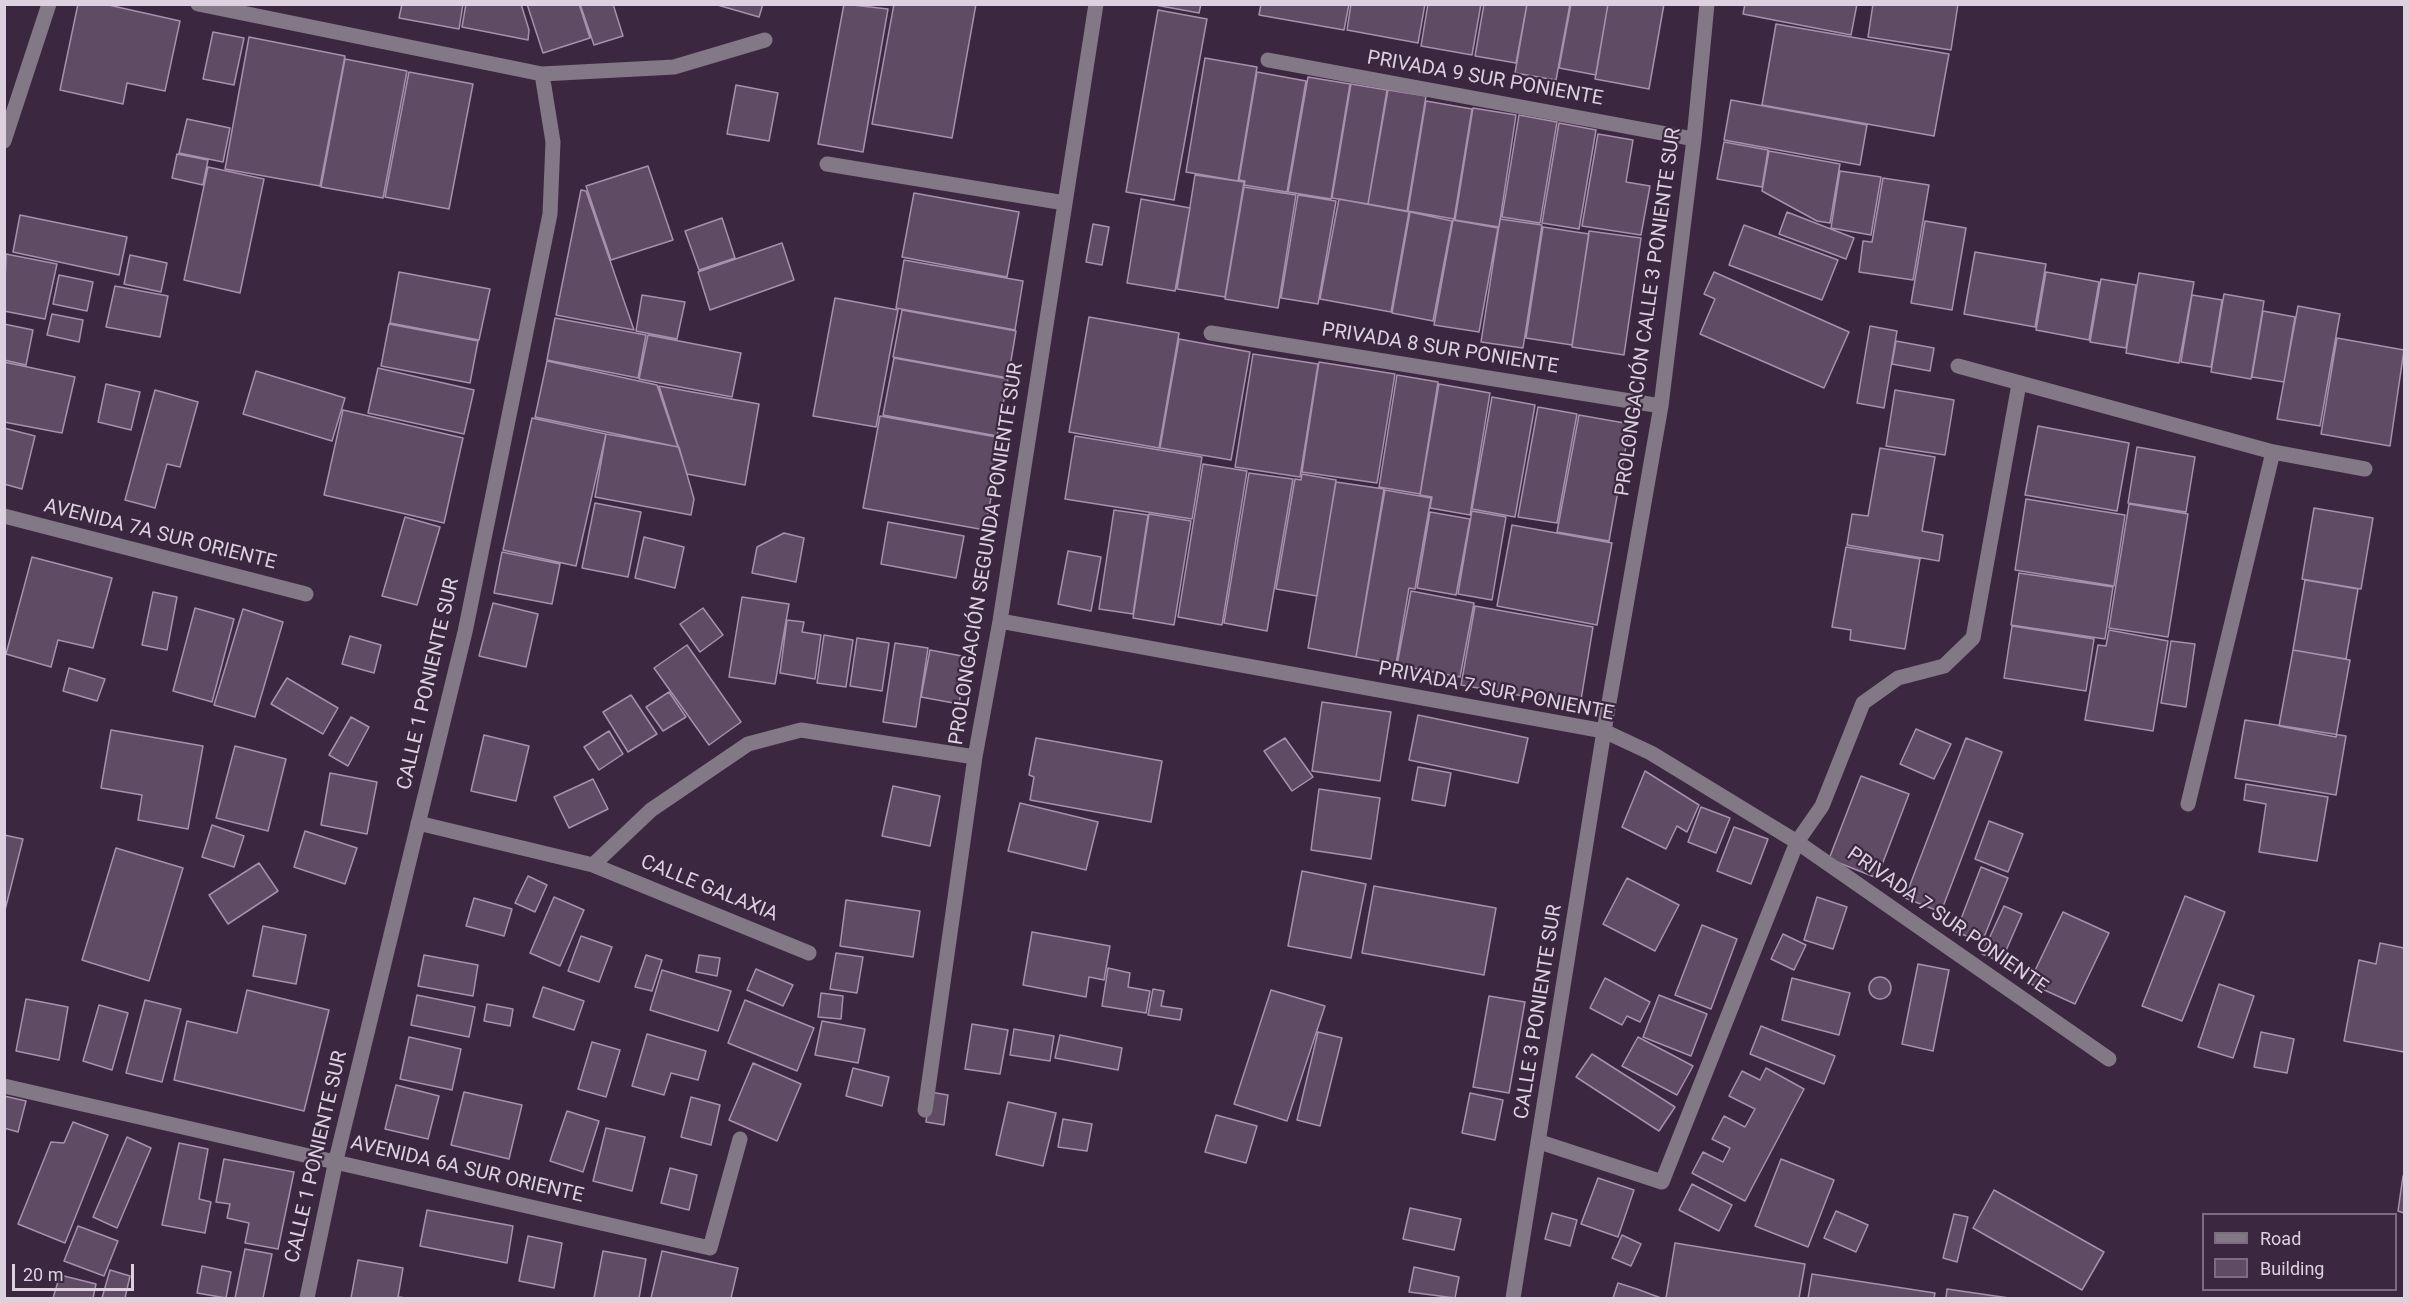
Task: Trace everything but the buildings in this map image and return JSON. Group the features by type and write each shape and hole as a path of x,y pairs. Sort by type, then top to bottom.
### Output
{"street":[{"path":"4,141 49,4"},
{"path":"198,4 542,75 674,67 765,40"},
{"name":"PROLONGACIÓN SEGUNDA PONIENTE SUR","path":"925,1110 975,757 1000,621 1096,4"},
{"name":"PROLONGACIÓN CALLE 3 PONIENTE SUR","path":"1604,731 1661,406 1694,139 1707,4"},
{"name":"PRIVADA 9 SUR PONIENTE","path":"1268,60 1694,139"},
{"name":"CALLE 1 PONIENTE SUR","path":"307,1299 336,1160 465,632 550,214 553,142 542,75"},
{"path":"827,164 1065,203"},
{"name":"PRIVADA 8 SUR PONIENTE","path":"1211,333 1661,406"},
{"path":"1958,366 2273,452 2365,469"},
{"path":"1540,1142 1662,1182 1797,843 1822,806 1863,703 1898,678 1944,666 1973,638 2019,384"},
{"path":"2188,804 2273,452"},
{"name":"AVENIDA 7A SUR ORIENTE","path":"4,516 306,594"},
{"name":"PRIVADA 7 SUR PONIENTE","path":"1000,621 1604,731 1651,753 1797,843 2109,1059"},
{"name":"CALLE GALAXIA","path":"593,865 651,810 748,744 801,730 975,757"},
{"name":"CALLE 3 PONIENTE SUR","path":"1513,1299 1540,1142 1604,731"},
{"name":"CALLE GALAXIA","path":"418,823 593,865 809,953"},
{"name":"AVENIDA 6A SUR ORIENTE","path":"4,1086 336,1160 710,1248 740,1139"}]}
